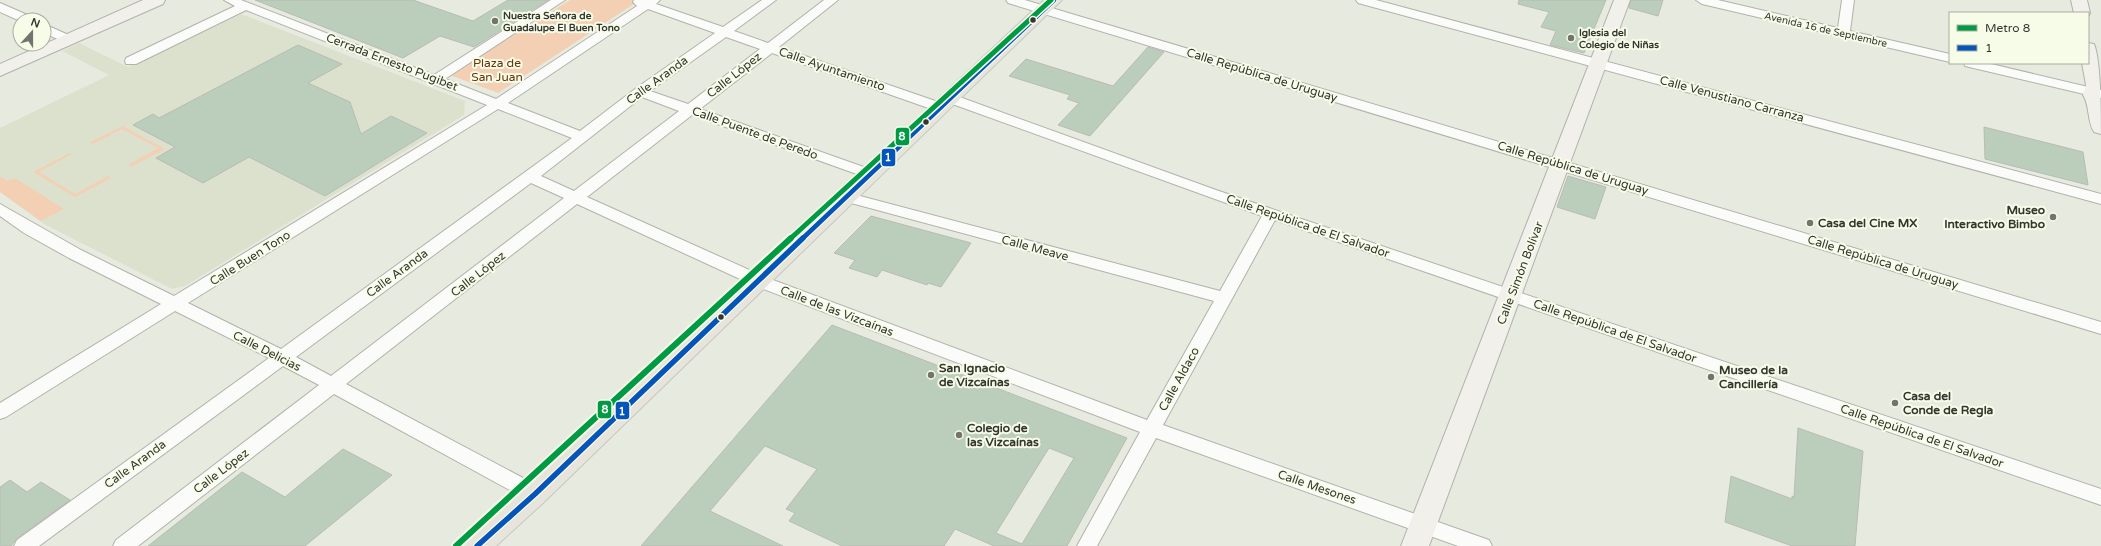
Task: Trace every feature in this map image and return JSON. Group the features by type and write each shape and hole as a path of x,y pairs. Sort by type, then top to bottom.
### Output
{"main road":[{"path":"477,546 535,494 846,198 944,102 1049,5"}],"street":[{"path":"0,71 157,0"},
{"name":"Cerrada Ernesto Pugibet","path":"230,0 582,136"},
{"path":"436,79 559,0"},
{"name":"Calle Ayuntamiento","path":"634,0 650,2 724,32 944,102"},
{"name":"Calle Aranda","path":"24,546 281,357 530,177 640,92 770,0"},
{"name":"Calle López","path":"123,546 334,386 689,109 832,0"},
{"name":"Calle República de Uruguay","path":"1012,0 1049,5 1561,165 2101,328"},
{"name":"Calle Venustiano Carranza","path":"1362,0 1384,3 2101,199"},
{"name":"Calle Simón Bolívar","path":"1420,535 1512,296 1622,0"},
{"name":"Avenida 16 de Septiembre","path":"1702,0 1949,58"},
{"path":"1843,33 1848,0"},
{"path":"2079,0 2082,12"},
{"name":"Calle Buen Tono","path":"0,412 499,103 650,2"},
{"path":"131,61 245,6"},
{"path":"0,7 12,13"},
{"path":"52,32 69,40"},
{"path":"2089,53 2097,93 2101,128"},
{"path":"1974,64 2097,93"},
{"name":"Calle Puente de Peredo","path":"640,92 870,174"},
{"name":"Calle República de El Salvador","path":"944,102 2101,497"},
{"name":"Calle de las Vizcaínas","path":"530,177 759,281 1152,429"},
{"name":"Calle Meave","path":"846,198 1224,298"},
{"name":"Calle Delicias","path":"0,209 48,240 281,357 535,494"},
{"name":"Calle Aldaco","path":"1087,546 1271,213"},
{"name":"Calle Mesones","path":"1152,429 1420,535 1482,546"}],"shaded area":[{"path":"241,14 465,101 464,115 185,286 172,289 44,224 0,192 0,128 109,75 62,51 79,43 128,67"}],"green space":[{"name":"Plaza de San Juan","path":"570,0 631,0 637,2 498,93 450,75"},
{"path":"123,126 165,149 131,167 128,165 158,148 122,129 93,144 90,142"},
{"path":"70,153 72,154 39,172 75,194 108,176 111,178 75,197 33,172"},
{"path":"0,176 8,181 15,178 64,209 41,221 0,192"}],"building":[{"path":"255,0 413,0 473,21 508,0 548,0 474,47 440,36 403,58"},
{"path":"1519,0 1606,0 1584,53 1550,45 1556,31 1541,27 1549,12 1518,4"},
{"path":"1631,0 1663,0 1658,16 1629,8"},
{"path":"298,45 342,64 308,83 350,102 361,134 391,116 427,133 325,196 249,157 203,183 156,158 175,147 133,125 153,114 159,118"},
{"path":"1148,47 1164,52 1090,136 1058,125 1079,103 1067,99 1070,95 1009,76 1026,59 1113,86"},
{"path":"1984,127 2083,152 2088,185 1985,159"},
{"path":"1568,176 1606,187 1595,219 1557,207"},
{"path":"871,216 971,243 941,287 928,283 927,285 882,270 877,277 849,268 855,260 834,253"},
{"name":"Colegio de las Vizcaínas","path":"832,325 1127,438 1067,546 994,546 955,529 944,546 842,546 789,521 795,513 786,509 817,469 765,446 710,511 783,546 641,546","holes":["1049,448 1074,458 1022,544 996,533"]},
{"path":"1798,428 1863,451 1855,546 1792,546 1725,522 1731,476 1792,499 1792,496 1794,497"},
{"path":"343,449 392,475 305,546 148,546 242,472 285,497"},
{"path":"10,480 27,492 41,482 70,500 16,539 11,546 0,546 0,487"}],"metro line":[{"name":"8","path":"456,546 1051,0"}],"transit line":[{"name":"1","path":"477,546 535,494 1054,0"}],"place":[{"name":"Nuestra Señora de Guadalupe El Buen Tono","path":"495,21"},
{"name":"Iglesia del Colegio de Niñas","path":"1571,38"},
{"name":"Museo Interactivo Bimbo","path":"2053,217"},
{"name":"Casa del Cine MX","path":"1810,223"},
{"name":"San Ignacio de Vizcaínas","path":"931,375"},
{"name":"Museo de la Cancillería","path":"1711,377"},
{"name":"Casa del Conde de Regla","path":"1895,403"},
{"name":"Colegio de las Vizcaínas","path":"959,435"}]}
